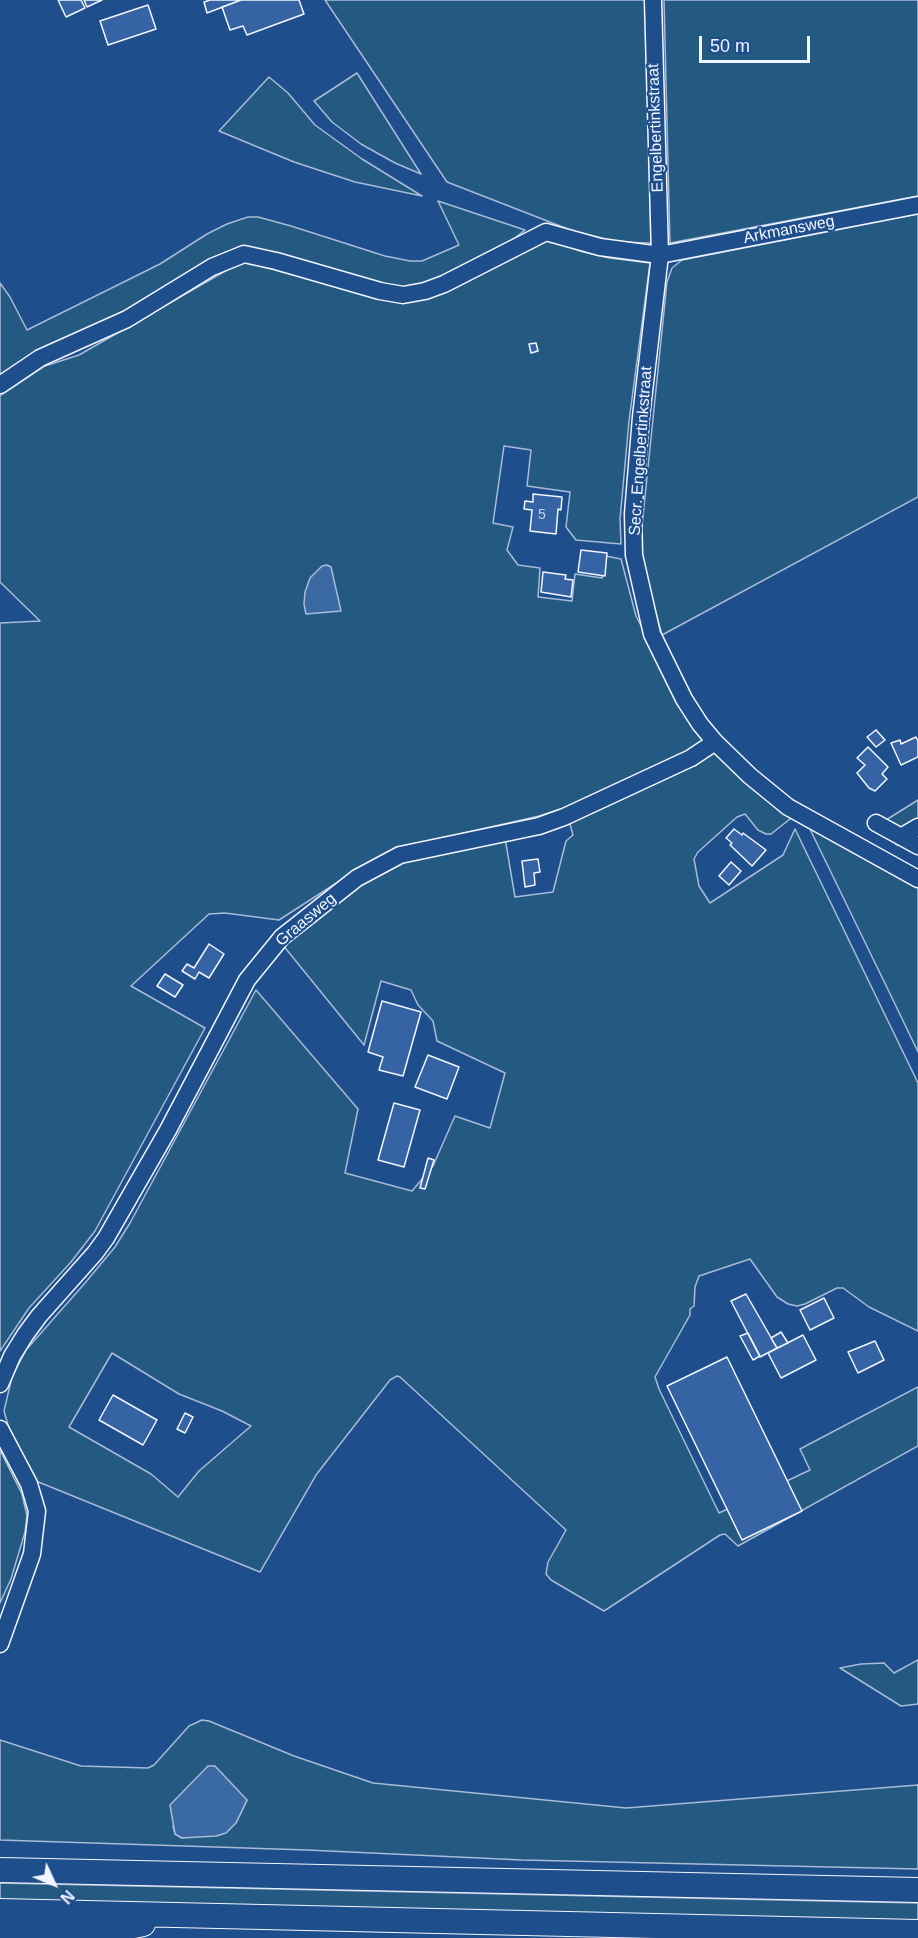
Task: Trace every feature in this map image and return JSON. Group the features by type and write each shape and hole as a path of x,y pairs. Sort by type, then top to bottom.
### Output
{"highway":[{"path":"0,1870 918,1890"},
{"path":"0,1911 918,1932"},
{"path":"0,1931 102,1933 178,1916"}],"street":[{"name":"Engelbertinkstraat","path":"652,0 660,255"},
{"name":"Arkmansweg","path":"0,385 40,358 127,319 212,267 244,255 276,261 380,291 403,295 444,284 546,232 600,247 660,255 918,205"},
{"name":"Secr. Engelbertinkstraat","path":"660,255 637,455 633,514 634,555 652,634 684,699 700,724 750,776 788,807 918,879"},
{"name":"Graasweg","path":"0,1384 12,1356 39,1317 106,1238 168,1130 247,980 282,937 357,878 400,855 538,826 564,817 691,758 715,742"},
{"path":"876,823 918,846"},
{"path":"901,837 918,827"},
{"path":"0,1429 29,1484 35,1502 37,1522 33,1554 0,1644"}],"shaded area":[{"path":"325,0 646,0 651,243 618,242 573,231 447,182"},
{"path":"664,0 918,0 918,196 670,243"},
{"path":"357,73 421,174 361,144 332,122 314,101"},
{"path":"269,77 288,93 315,125 362,159 422,196 355,182 294,162 219,131"},
{"path":"438,201 525,230 511,241 441,280 397,290 264,252 183,280 0,377 0,283 27,330 160,264 207,234 248,217 258,217 291,226 385,256 422,261 459,245"},
{"path":"918,214 918,497 662,635 643,567 641,536 667,282 672,268 682,260"},
{"path":"545,241 555,241 580,251 609,258 650,263 629,421 620,519 621,544 576,540 566,527 570,492 527,486 531,450 504,446 493,523 513,527 507,550 518,565 540,568 538,597 572,601 575,574 602,578 606,556 621,559 636,616 665,672 710,740 586,801 539,816 403,847 369,862 279,920 225,913 209,914 131,986 205,1028 95,1231 71,1262 29,1308 0,1351 0,623 40,621 0,582 0,396 45,366 79,355 241,262 389,300"},
{"path":"322,566 331,567 341,611 306,614 305,592 310,578"},
{"path":"717,749 786,811 790,819 771,834 766,834 758,830 745,814 737,817 698,852 694,859 699,886 710,903 783,855 795,829 918,1083 918,1331 869,1307 843,1288 837,1288 805,1304 797,1306 788,1304 777,1297 750,1259 699,1276 695,1287 694,1306 690,1309 690,1315 655,1377 719,1513 810,1470 800,1449 918,1387 918,1446 738,1546 725,1534 720,1535 604,1611 551,1580 546,1574 548,1562 566,1530 397,1376 390,1380 316,1475 260,1572 31,1479 12,1439 4,1411 12,1377 26,1350 115,1247 256,990 358,1109 345,1173 412,1191 433,1166 455,1116 490,1128 505,1073 437,1041 433,1021 418,1005 411,990 381,981 364,1045 282,944 372,876 403,862 505,838 515,897 553,892 566,841 573,835 569,821","holes":["112,1353 179,1394 222,1411 251,1426 199,1471 178,1497 151,1474 69,1427"]},
{"path":"918,800 918,818 900,829 878,825"},
{"path":"807,823 918,886 918,1052 895,1004"},
{"path":"0,1450 22,1494 27,1516 25,1532 11,1579 0,1603"},
{"path":"918,1660 918,1704 901,1706 840,1668 884,1663 894,1673"},
{"path":"202,1720 209,1721 294,1756 373,1783 626,1808 918,1785 918,1869 522,1860 0,1840 0,1740 81,1766 148,1768 154,1765 189,1726","holes":["247,1800 236,1823 182,1838 175,1834 173,1826"]},
{"path":"208,1766 215,1766 247,1800 236,1823 226,1833 216,1836 182,1838 175,1834 170,1805"},
{"path":"0,1883 918,1903 918,1920 389,1912 0,1900"}],"building":[{"path":"58,0 81,0 85,8 66,17"},
{"path":"84,0 102,0 87,7"},
{"path":"241,0 207,13 204,2"},
{"path":"241,0 299,0 304,14 247,35 243,26 230,30 222,7"},
{"path":"148,5 156,29 108,45 100,21"},
{"path":"536,343 538,351 531,353 529,344"},
{"path":"533,494 562,497 561,510 558,509 556,534 530,531 532,510 524,509 525,501 533,502"},
{"path":"581,550 607,553 605,576 578,572"},
{"path":"543,572 566,575 565,579 573,580 571,597 541,592"},
{"path":"876,730 885,740 876,747 867,737"},
{"path":"916,737 918,757 901,765 891,743 900,740 901,744"},
{"path":"868,747 888,767 882,774 887,779 875,791 869,788 857,773 865,765 857,758"},
{"path":"734,829 766,850 752,866 730,845 732,843 726,838"},
{"path":"538,859 540,872 534,873 535,885 525,887 522,861"},
{"path":"731,862 741,871 729,885 719,876"},
{"path":"209,944 224,954 209,978 199,972 195,979 182,971 187,964 194,968"},
{"path":"165,974 183,985 175,997 157,986"},
{"path":"382,1001 421,1012 403,1076 379,1070 383,1057 368,1052"},
{"path":"428,1055 459,1067 447,1099 415,1087"},
{"path":"394,1103 420,1110 404,1167 378,1160"},
{"path":"428,1158 434,1160 425,1189 420,1188"},
{"path":"746,1294 777,1348 760,1357 731,1301"},
{"path":"824,1298 834,1318 810,1330 800,1310"},
{"path":"781,1332 788,1343 777,1348 771,1338"},
{"path":"748,1333 760,1356 753,1360 740,1336"},
{"path":"803,1335 816,1360 781,1378 768,1353"},
{"path":"875,1341 884,1360 858,1373 848,1352"},
{"path":"727,1357 802,1511 742,1540 667,1386"},
{"path":"113,1395 157,1420 143,1445 99,1420"},
{"path":"185,1413 193,1417 185,1433 177,1429"}]}
